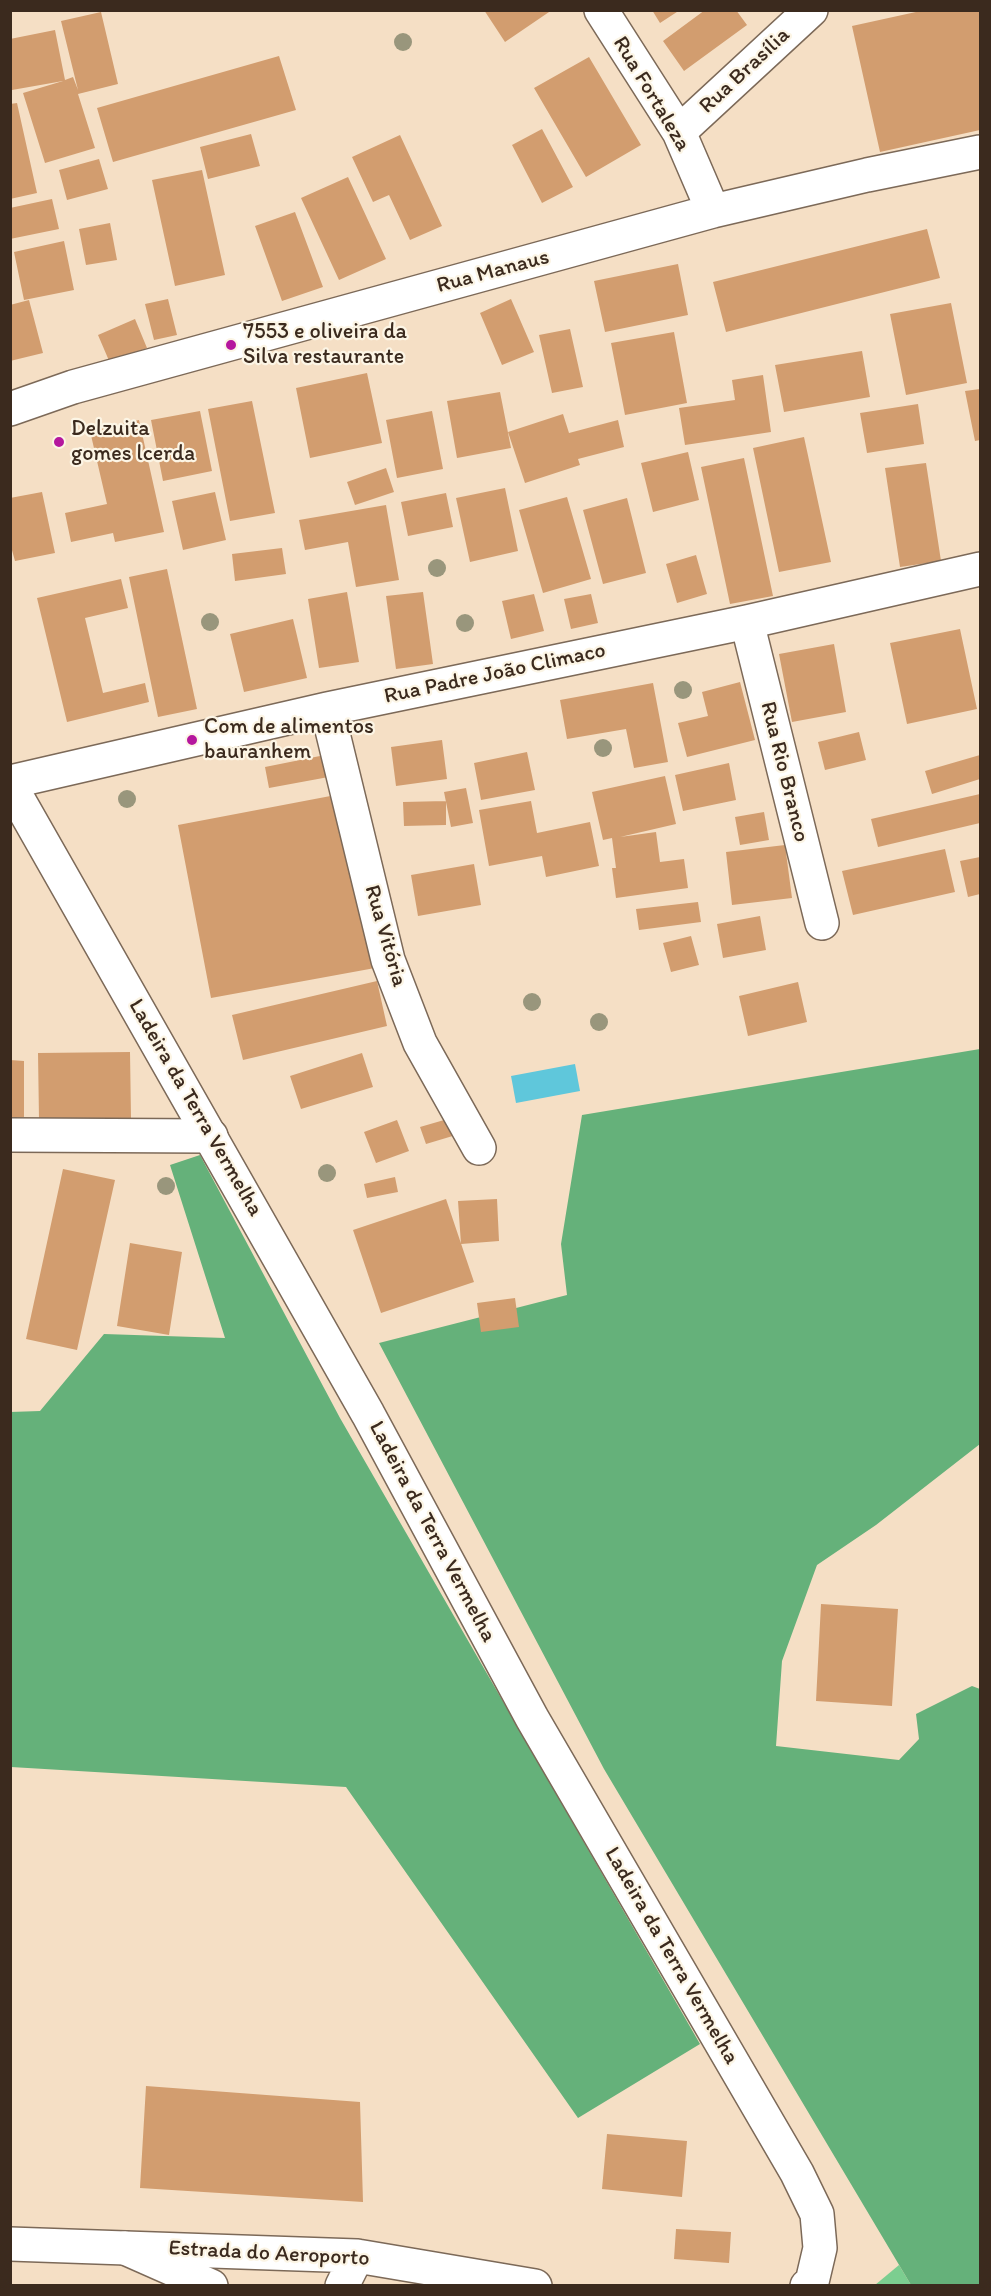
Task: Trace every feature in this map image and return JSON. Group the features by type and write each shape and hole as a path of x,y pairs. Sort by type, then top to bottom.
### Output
{"street":[{"name":"Rua Fortaleza","path":"601,10 679,132 713,212"},
{"name":"Rua Brasília","path":"679,132 811,10"},
{"name":"Rua Manaus","path":"10,409 73,387 713,212 867,175 981,152"},
{"name":"Rua Padre João Climaco","path":"10,784 327,709 747,622 981,569"},
{"name":"Rua Rio Branco","path":"747,622 822,923"},
{"name":"Rua Vitória","path":"327,709 388,960 420,1043 479,1148"},
{"name":"Ladeira da Terra Vermelha","path":"10,784 368,1414 532,1718 797,2173 817,2214 820,2248 812,2282 807,2286"},
{"path":"10,1135 211,1136"},
{"name":"Estrada do Aeroporto","path":"10,2244 357,2256 406,2276"},
{"path":"124,2247 211,2286"},
{"path":"342,2286 357,2256"},
{"path":"406,2276 535,2286"}],"green space":[{"path":"980,1049 980,1444 876,1525 817,1565 782,1661 776,1746 899,1760 919,1739 916,1714 972,1686 980,1689 980,2285 911,2285 604,1769 379,1343 567,1295 561,1244 582,1115"},
{"path":"200,1155 340,1418 700,2044 578,2118 346,1787 11,1767 10,1412 40,1411 104,1334 225,1338 170,1165"},
{"path":"899,2265 911,2285 875,2285"}],"water":[{"path":"575,1064 580,1091 516,1103 511,1076"}],"building":[{"path":"484,10 552,10 505,42"},
{"path":"652,10 680,10 660,23"},
{"path":"705,10 736,10 747,25 684,71 663,41"},
{"path":"925,10 980,10 980,130 880,152 852,26"},
{"path":"101,12 118,84 78,94 95,148 45,163 23,93 63,81 12,90 10,39 55,30 65,80 73,77 78,90 61,21"},
{"path":"279,56 296,110 113,162 97,108"},
{"path":"589,57 641,145 586,177 534,88"},
{"path":"17,103 37,193 10,199 10,104"},
{"path":"542,129 573,187 542,203 512,145"},
{"path":"251,134 260,166 208,179 200,147"},
{"path":"400,135 442,226 410,240 389,195 373,202 352,157"},
{"path":"99,159 108,189 67,200 59,170"},
{"path":"202,170 225,275 175,286 152,180"},
{"path":"348,177 386,259 339,280 301,198"},
{"path":"52,199 59,229 10,239 10,208"},
{"path":"295,212 323,287 282,301 255,226"},
{"path":"110,223 117,260 86,265 79,229"},
{"path":"927,229 940,278 726,332 713,282"},
{"path":"64,241 74,290 24,300 14,252"},
{"path":"678,264 688,315 605,332 594,281"},
{"path":"168,299 177,335 154,340 145,304"},
{"path":"511,299 534,352 502,365 480,313"},
{"path":"29,300 43,353 10,361 10,305"},
{"path":"951,303 967,383 906,395 890,314"},
{"path":"135,319 147,348 110,363 98,335"},
{"path":"570,329 583,387 552,393 539,335"},
{"path":"674,332 687,403 625,415 611,343"},
{"path":"862,351 870,397 784,412 775,365"},
{"path":"367,373 382,443 310,458 296,388"},
{"path":"763,375 771,432 685,445 679,408 735,400 732,380"},
{"path":"980,389 980,440 975,441 965,391"},
{"path":"500,392 511,448 457,458 447,401"},
{"path":"252,401 275,513 230,521 208,409"},
{"path":"918,404 924,444 867,453 860,413"},
{"path":"200,411 212,471 163,481 151,420"},
{"path":"432,411 443,469 397,478 386,420"},
{"path":"563,414 569,433 618,420 624,447 578,459 580,465 525,483 508,432"},
{"path":"139,420 164,532 115,542 113,533 71,542 65,513 107,504 90,431"},
{"path":"804,437 831,562 779,572 753,448"},
{"path":"688,452 699,500 653,512 641,463"},
{"path":"744,458 773,596 730,604 701,467"},
{"path":"926,463 941,561 900,567 885,468"},
{"path":"386,468 394,492 355,505 347,482"},
{"path":"505,488 518,551 470,562 456,498"},
{"path":"42,492 55,553 15,561 10,543 10,498"},
{"path":"215,492 226,540 183,550 172,501"},
{"path":"446,493 453,527 408,536 401,502"},
{"path":"567,497 591,579 543,593 519,510"},
{"path":"627,498 646,573 603,584 583,510"},
{"path":"386,505 399,580 356,587 348,542 305,550 299,520"},
{"path":"282,548 286,574 235,581 232,554"},
{"path":"696,555 707,594 677,603 666,564"},
{"path":"167,569 197,709 158,717 129,577"},
{"path":"121,579 128,608 85,618 103,693 145,683 149,702 67,722 37,598"},
{"path":"347,592 359,662 319,668 308,599"},
{"path":"423,592 433,664 396,669 386,596"},
{"path":"534,594 544,631 511,639 502,601"},
{"path":"591,594 598,623 571,629 564,599"},
{"path":"293,619 307,678 244,692 230,634"},
{"path":"960,629 977,709 907,724 890,643"},
{"path":"834,644 846,712 792,722 779,654"},
{"path":"740,682 755,740 687,757 678,723 708,716 702,692"},
{"path":"653,683 668,762 634,768 626,729 567,739 560,700"},
{"path":"859,732 866,760 825,770 818,742"},
{"path":"442,740 447,779 396,786 391,747"},
{"path":"527,752 535,790 481,800 474,763"},
{"path":"330,754 334,776 269,788 265,767"},
{"path":"980,755 980,779 932,794 925,771"},
{"path":"729,763 736,800 683,811 675,775"},
{"path":"665,776 676,824 620,837 656,832 660,862 684,859 688,888 616,898 612,868 616,868 612,838 603,840 592,792"},
{"path":"466,788 473,823 451,827 444,792"},
{"path":"341,794 375,968 211,998 178,825"},
{"path":"980,794 980,823 878,847 871,819"},
{"path":"446,801 446,825 404,826 403,802"},
{"path":"531,801 537,833 590,822 599,866 546,877 542,856 489,866 479,810"},
{"path":"764,812 769,840 740,845 735,817"},
{"path":"785,845 792,898 732,905 726,852"},
{"path":"945,849 955,892 853,915 842,871"},
{"path":"980,857 980,894 968,897 960,861"},
{"path":"474,864 481,905 418,916 411,875"},
{"path":"698,902 701,922 639,930 636,909"},
{"path":"760,916 766,950 723,958 717,924"},
{"path":"691,936 699,965 671,972 663,943"},
{"path":"377,981 387,1026 243,1060 232,1015"},
{"path":"798,982 807,1022 748,1036 739,996"},
{"path":"130,1052 131,1118 39,1119 38,1053"},
{"path":"362,1053 373,1087 301,1109 290,1076"},
{"path":"10,1060 24,1061 24,1117 10,1117"},
{"path":"451,1118 456,1135 426,1144 420,1127"},
{"path":"397,1120 409,1151 376,1163 364,1132"},
{"path":"63,1169 115,1180 77,1350 26,1339"},
{"path":"395,1177 398,1192 367,1198 364,1184"},
{"path":"446,1199 474,1282 381,1313 353,1230"},
{"path":"497,1199 499,1241 461,1244 458,1201"},
{"path":"130,1243 182,1252 169,1335 117,1326"},
{"path":"515,1298 519,1327 481,1332 477,1303"},
{"path":"821,1604 898,1609 892,1706 816,1701"},
{"path":"146,2086 360,2102 363,2202 140,2188"},
{"path":"607,2134 687,2141 682,2197 602,2189"},
{"path":"676,2229 731,2232 729,2263 674,2259"}],"place":[{"name":"7553 e oliveira da Silva restaurante","path":"231,345"},
{"name":"Delzuita gomes lcerda","path":"59,442"},
{"name":"Com de alimentos bauranhem","path":"192,740"}]}
